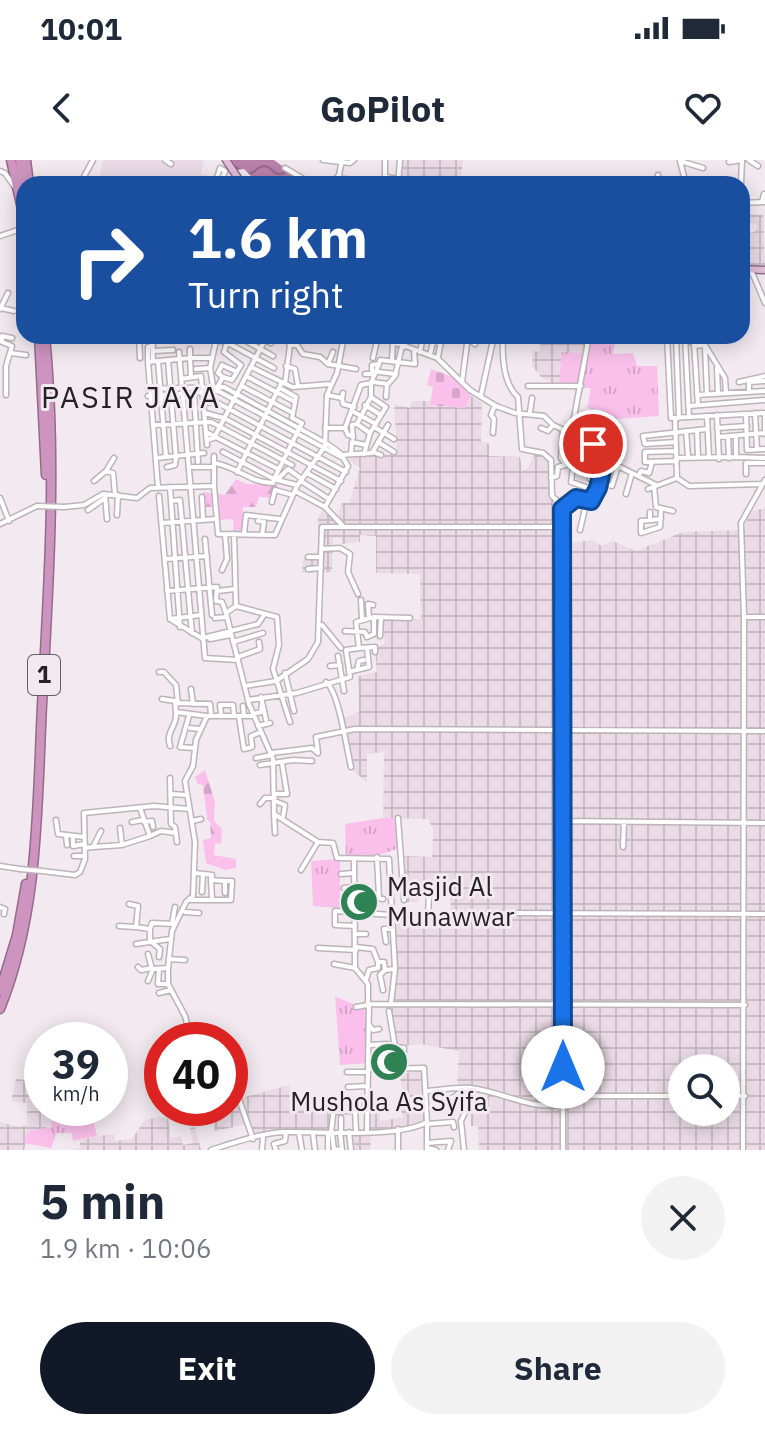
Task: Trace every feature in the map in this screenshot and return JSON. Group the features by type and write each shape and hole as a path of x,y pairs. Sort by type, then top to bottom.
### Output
{"highway":[{"name":"1","path":"0,991 17,935 29,861 47,522 42,344"},
{"name":"1","path":"0,1009 23,935 34,861 52,521 52,439 43,344"}],"main road":[{"path":"751,270 765,270"}],"street":[{"path":"164,160 171,164"},
{"path":"323,160 354,160"},
{"path":"729,162 742,160"},
{"path":"749,160 758,166"},
{"path":"684,176 680,161 703,168"},
{"path":"285,168 298,176"},
{"path":"0,171 16,189"},
{"path":"764,194 764,202"},
{"path":"751,270 765,303"},
{"path":"8,293 0,308 14,311"},
{"path":"6,395 6,366 12,345 2,342 1,335 12,338"},
{"path":"140,344 140,358"},
{"path":"152,344 148,347 161,392 166,457"},
{"path":"156,344 170,349 169,344"},
{"path":"213,344 210,368 220,388 325,445 348,463 325,507"},
{"path":"226,344 224,352 241,362 237,372 231,381 216,372 222,364 237,372"},
{"path":"230,344 274,368"},
{"path":"252,344 273,356"},
{"path":"181,379 201,376 207,442 215,436 265,344"},
{"path":"214,456 218,534 277,534 280,519 297,486 325,445 327,395 339,366 343,344"},
{"path":"373,358 377,344"},
{"path":"386,397 387,384 396,374 401,353 396,344"},
{"path":"392,361 396,344"},
{"path":"399,344 437,358 462,382 495,405 544,416 553,425 585,439 618,466 655,485"},
{"path":"379,372 380,360 415,364 418,359 413,357 420,344"},
{"path":"430,355 433,344"},
{"path":"437,358 441,344"},
{"path":"462,382 467,344"},
{"path":"481,395 492,344"},
{"path":"503,344 509,389 518,396 522,449 543,453 551,459 555,526"},
{"path":"571,434 588,344"},
{"path":"667,344 671,418 765,413 765,434 718,437"},
{"path":"676,344 677,478"},
{"path":"685,344 689,417"},
{"path":"237,472 281,388 290,345 297,345 303,354 320,357 328,364 356,369"},
{"path":"698,405 694,346 705,345"},
{"path":"705,345 726,380 733,414"},
{"path":"705,345 707,394"},
{"path":"190,349 191,377"},
{"path":"179,352 205,658 238,658 260,649 259,642"},
{"path":"328,364 333,352"},
{"path":"11,353 26,355"},
{"path":"393,354 401,353"},
{"path":"153,361 212,358"},
{"path":"668,359 677,359"},
{"path":"167,467 175,465 176,456 168,360"},
{"path":"153,361 148,396 158,487"},
{"path":"357,424 359,414 371,397 372,365 379,364"},
{"path":"286,366 295,369 301,385"},
{"path":"717,366 718,394"},
{"path":"188,467 214,465 237,472 257,483 275,483 277,469 302,423 292,418 295,402 251,367"},
{"path":"196,369 210,368"},
{"path":"365,374 396,374"},
{"path":"246,376 281,388 332,384"},
{"path":"220,388 223,377"},
{"path":"301,385 304,377"},
{"path":"0,378 8,380"},
{"path":"749,392 749,382 765,379"},
{"path":"739,382 765,379"},
{"path":"345,428 361,385 387,384"},
{"path":"241,385 293,413"},
{"path":"528,386 581,386"},
{"path":"148,396 161,392 220,388"},
{"path":"182,390 194,392 220,388"},
{"path":"148,389 161,392"},
{"path":"697,395 765,391"},
{"path":"194,392 198,462"},
{"path":"327,395 342,396 343,404 394,439"},
{"path":"364,454 370,433 386,407 371,397"},
{"path":"530,412 532,398"},
{"path":"689,406 765,400"},
{"path":"204,403 215,401 346,472"},
{"path":"365,405 381,415"},
{"path":"493,433 494,418 491,415 495,405"},
{"path":"205,413 224,418 341,481"},
{"path":"755,413 757,449"},
{"path":"746,414 747,453"},
{"path":"717,415 719,459"},
{"path":"707,416 709,458"},
{"path":"325,417 334,418"},
{"path":"153,425 206,423 220,426 291,467 297,486 325,507 343,526"},
{"path":"357,424 370,433"},
{"path":"351,454 352,425 357,424"},
{"path":"373,452 388,425"},
{"path":"541,428 548,431 553,425"},
{"path":"717,428 747,426"},
{"path":"325,428 345,428"},
{"path":"345,428 352,439 366,445"},
{"path":"676,442 645,444 643,440 645,434 707,429"},
{"path":"563,430 561,459 569,465"},
{"path":"697,430 698,457"},
{"path":"686,431 688,457"},
{"path":"206,432 283,473"},
{"path":"728,436 729,458"},
{"path":"736,436 736,457"},
{"path":"585,439 569,465 572,483 597,491"},
{"path":"378,442 394,452"},
{"path":"676,451 644,453 645,462 688,457 729,458 765,449"},
{"path":"223,452 274,479"},
{"path":"340,456 373,452 381,455"},
{"path":"156,458 204,453"},
{"path":"747,453 765,460"},
{"path":"563,506 576,498 591,501 597,491 605,457"},
{"path":"94,481 106,471 114,458"},
{"path":"746,474 746,463 765,460"},
{"path":"626,494 635,474 640,471 649,473 652,461"},
{"path":"551,478 557,476 557,467 569,465 602,473"},
{"path":"590,479 612,486 618,466"},
{"path":"291,467 277,481 329,499"},
{"path":"281,482 291,467"},
{"path":"106,471 115,474 117,515"},
{"path":"307,473 336,489"},
{"path":"677,478 689,486 764,483"},
{"path":"648,489 677,478"},
{"path":"268,483 275,490"},
{"path":"743,1150 745,914 741,523 764,483"},
{"path":"655,485 656,507 673,511"},
{"path":"0,524 37,506 84,505 117,494 137,498 149,488 214,486"},
{"path":"275,490 297,486"},
{"path":"170,487 180,627"},
{"path":"272,502 275,490"},
{"path":"88,510 105,496"},
{"path":"105,496 107,519"},
{"path":"159,496 170,619 203,638 230,633"},
{"path":"202,497 203,519"},
{"path":"0,498 9,521"},
{"path":"171,501 180,500 192,633"},
{"path":"580,530 587,500"},
{"path":"555,501 563,506"},
{"path":"563,506 563,1150"},
{"path":"636,514 642,534 661,526 661,510"},
{"path":"650,512 656,529"},
{"path":"244,534 246,515 280,519"},
{"path":"162,523 216,519"},
{"path":"640,522 661,519"},
{"path":"258,521 264,522 262,535"},
{"path":"245,686 276,681 310,657 318,642 322,527 562,527"},
{"path":"222,570 227,559 225,534"},
{"path":"234,534 236,606"},
{"path":"195,536 205,537 213,616 226,615 236,606"},
{"path":"321,549 340,548 350,554 348,572 359,597 362,619"},
{"path":"165,559 207,556"},
{"path":"308,557 321,557"},
{"path":"308,569 321,568"},
{"path":"167,591 217,587 216,601 222,602 250,707 275,764 275,833"},
{"path":"218,591 234,589"},
{"path":"370,604 380,636"},
{"path":"236,606 277,617 279,646 273,669 290,722"},
{"path":"170,619 201,615"},
{"path":"210,639 258,624 264,615"},
{"path":"744,617 765,617"},
{"path":"345,631 370,636 375,634 375,618"},
{"path":"359,648 356,622 375,618 410,618"},
{"path":"321,624 341,648"},
{"path":"233,642 263,633"},
{"path":"354,671 369,667 370,636"},
{"path":"354,671 346,650 375,647 375,652"},
{"path":"338,656 344,691"},
{"path":"248,700 290,693 350,677 359,661 364,660"},
{"path":"330,666 340,665"},
{"path":"159,672 164,672 176,685 177,720 168,736 170,746"},
{"path":"285,673 294,711"},
{"path":"326,682 335,691 351,767"},
{"path":"191,689 193,704"},
{"path":"252,747 251,736 268,722 254,690"},
{"path":"176,712 189,716 253,715 262,712 268,696"},
{"path":"162,699 172,699 177,703 210,704 194,748 193,766 185,776 192,821 195,880 184,912 174,924"},
{"path":"203,704 206,716"},
{"path":"221,714 220,705 233,705 239,716 244,748 266,743"},
{"path":"239,716 243,706"},
{"path":"250,707 263,706"},
{"path":"189,716 180,747 194,748"},
{"path":"240,724 251,722"},
{"path":"190,728 200,729"},
{"path":"256,758 312,748 318,753 316,737 342,731 765,731"},
{"path":"260,765 312,761"},
{"path":"260,804 265,798 287,794 282,762"},
{"path":"170,778 171,824 177,842"},
{"path":"172,794 186,795"},
{"path":"275,798 285,805 283,817"},
{"path":"0,866 76,875 85,856 84,813 140,808 189,809"},
{"path":"140,808 150,836"},
{"path":"274,814 318,842 333,843 336,857"},
{"path":"398,818 404,900"},
{"path":"192,821 201,819"},
{"path":"56,820 58,833 84,837"},
{"path":"132,822 152,821 153,827"},
{"path":"562,821 765,823"},
{"path":"623,847 624,822"},
{"path":"120,828 122,845"},
{"path":"93,847 101,831"},
{"path":"73,837 73,846 93,847 122,845 161,831 176,833"},
{"path":"66,836 67,845"},
{"path":"301,870 318,842"},
{"path":"326,852 354,860 387,858 395,969 391,1003"},
{"path":"74,856 85,856"},
{"path":"344,888 381,898 377,857"},
{"path":"354,860 355,968"},
{"path":"188,899 231,900 232,879 225,881 195,873"},
{"path":"341,874 354,873"},
{"path":"202,892 203,874"},
{"path":"390,875 402,874"},
{"path":"212,899 214,877"},
{"path":"195,880 203,881"},
{"path":"225,881 225,893"},
{"path":"428,915 429,895"},
{"path":"345,900 355,900"},
{"path":"129,904 138,906 135,927"},
{"path":"0,907 5,909 4,914"},
{"path":"175,907 168,984 187,1022"},
{"path":"355,926 334,923 335,910 392,916 765,914"},
{"path":"184,912 199,913"},
{"path":"150,941 152,923 174,924"},
{"path":"119,926 150,929"},
{"path":"386,942 384,929 393,929"},
{"path":"355,934 366,934"},
{"path":"136,944 170,939"},
{"path":"150,941 160,949 159,957"},
{"path":"318,948 373,949 378,962 378,968 369,970 366,980 369,1071 356,1132"},
{"path":"148,954 158,984 168,984"},
{"path":"169,959 185,960"},
{"path":"378,962 384,962 385,970"},
{"path":"334,964 355,968 366,980"},
{"path":"138,967 141,970 168,968"},
{"path":"148,981 155,969"},
{"path":"374,978 385,970 395,969"},
{"path":"380,975 383,990"},
{"path":"159,993 171,990"},
{"path":"356,1007 391,1003 745,1005"},
{"path":"389,1011 395,1047"},
{"path":"369,1026 379,1029"},
{"path":"370,1045 387,1044 387,1048 404,1048 403,1069"},
{"path":"347,1072 424,1068 427,1147"},
{"path":"348,1087 366,1086"},
{"path":"426,1091 468,1088 522,1100 534,1107 563,1105"},
{"path":"451,1099 468,1088"},
{"path":"464,1150 465,1136 461,1126 470,1102 468,1088"},
{"path":"563,1096 668,1096"},
{"path":"740,1096 745,1096"},
{"path":"359,1099 367,1131"},
{"path":"328,1150 333,1112 360,1110"},
{"path":"330,1133 334,1150 342,1149 341,1118"},
{"path":"211,1150 286,1132 356,1132 453,1122 448,1150"},
{"path":"248,1125 253,1139"},
{"path":"454,1127 461,1126"},
{"path":"398,1129 398,1150"},
{"path":"276,1150 274,1144 285,1141 286,1132"},
{"path":"349,1132 351,1150"},
{"path":"299,1133 302,1150"},
{"path":"313,1134 315,1150"},
{"path":"262,1150 263,1137"},
{"path":"427,1147 451,1141"},
{"path":"427,1147 436,1150"}],"shaded area":[{"path":"103,160 158,160 170,165 171,160 204,160 201,174 209,176 100,176"},
{"path":"403,160 463,160 461,176 402,176"},
{"path":"763,210 765,267 750,268 750,232 755,232 757,225 750,223 750,214 762,215"},
{"path":"540,344 589,344 588,354 559,387 542,378 532,366 533,351 539,352"},
{"path":"471,396 482,403 481,441 489,444 489,456 520,457 522,471 528,468 536,451 552,460 553,495 571,498 570,543 593,540 601,546 613,541 636,551 683,532 745,530 749,512 765,508 765,1150 479,1150 478,1126 471,1126 471,1114 486,1113 488,1090 457,1086 459,1051 420,1044 396,1047 391,1014 396,959 394,918 451,915 450,894 419,893 418,902 406,902 402,856 432,857 433,829 428,819 383,818 384,752 367,754 367,783 354,771 338,720 359,712 358,676 377,672 375,646 384,645 384,620 421,619 420,574 376,573 376,536 360,535 360,542 342,544 341,537 333,538 332,572 302,573 306,555 318,553 318,517 327,505 338,516 342,503 349,503 360,468 343,456 397,454 394,404 410,408 412,401 430,401 430,405 465,408"},
{"path":"427,1070 427,1124 371,1133 370,1150 353,1150 350,1131 367,1129 367,1101 380,1100 380,1121 403,1117 400,1107 413,1104 413,1097 403,1096 400,1075"},
{"path":"16,1079 24,1080 24,1103 11,1101"},
{"path":"289,1085 291,1099 303,1097 305,1104 317,1103 318,1110 329,1109 329,1134 277,1135 252,1141 248,1126 248,1096"},
{"path":"144,1121 144,1126 169,1126 171,1138 181,1136 183,1145 193,1143 190,1128 195,1127 201,1150 73,1150 80,1148 80,1141 97,1136 114,1134 115,1141 132,1139"},
{"path":"0,1122 19,1127 49,1126 41,1131 28,1131 24,1150 0,1150"},
{"path":"214,1126 238,1126 215,1131"}],"green space":[{"path":"588,344 615,344 613,354 633,353 637,366 657,366 659,416 617,419 601,410 587,408 591,388 559,387 562,352 587,354"},
{"path":"431,369 456,378 471,396 465,408 430,405 433,387 427,385"},
{"path":"236,479 246,484 278,485 274,498 259,497 256,507 243,507 242,531 234,532 233,519 219,520 217,507 204,507 203,492 225,495"},
{"path":"205,770 215,802 214,821 222,829 221,844 215,843 214,855 236,859 236,868 225,870 206,863 203,840 211,838 210,822 203,785 198,784 195,777"},
{"path":"398,818 400,848 370,858 346,858 345,824"},
{"path":"340,859 340,908 313,906 311,861"},
{"path":"335,996 366,1010 369,1063 340,1065"},
{"path":"95,1126 97,1136 73,1141 72,1133 57,1133 51,1148 24,1143 28,1131"}],"water":[{"path":"230,160 274,160 296,176 251,176 244,169 236,170"}],"place":[{"name":"Masjid Al Munawwar","path":"359,902"},
{"name":"Mushola As Syifa","path":"389,1062"}],"district":[{"name":"PASIR JAYA","path":"131,398"}],"route":[{"path":"563,1067 562,509 576,498 591,501 598,488 605,457 593,444"}]}
